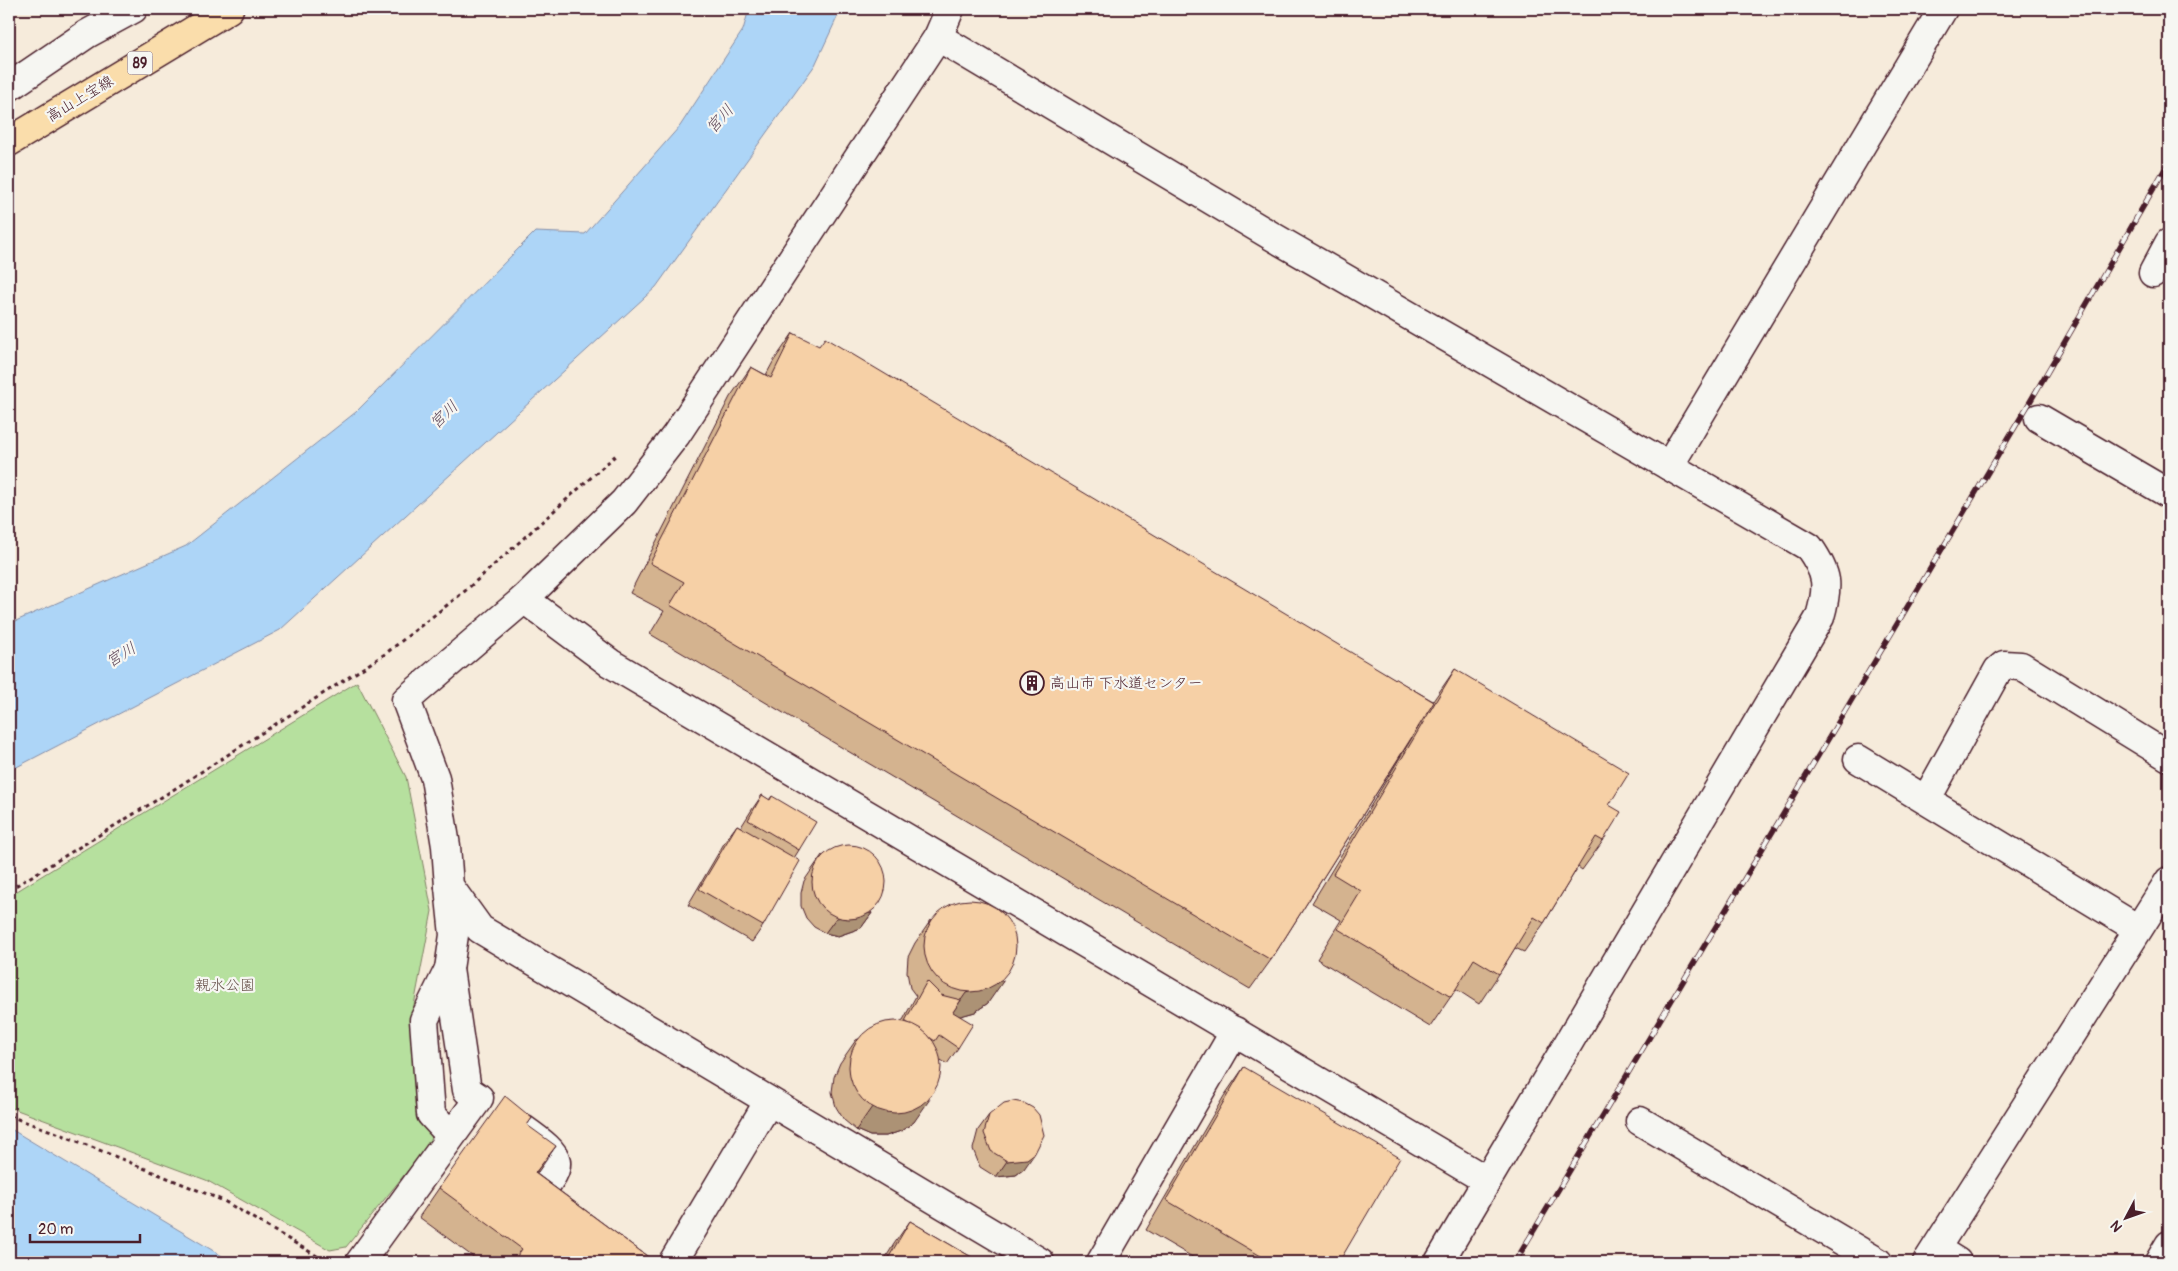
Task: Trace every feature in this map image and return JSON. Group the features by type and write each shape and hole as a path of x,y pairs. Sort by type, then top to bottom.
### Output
{"main road":[{"name":"高山上宝線","path":"9,142 229,9"}],"street":[{"path":"9,87 87,34 133,9"},
{"path":"530,1208 556,1171 557,1160 549,1148 467,1090 449,969 454,935 446,846 435,778 406,700 524,599 624,502 676,435 938,37 950,9"},
{"path":"1669,466 1942,9"},
{"path":"938,37 1270,235 1809,547 1826,577 1827,592 1820,617 1439,1262"},
{"path":"2152,273 2169,243"},
{"path":"2039,418 2169,494"},
{"path":"524,599 610,663 1486,1180"},
{"path":"1926,800 1998,670 2004,665 2021,666 2169,756"},
{"path":"1858,759 2138,929"},
{"path":"1940,1258 2138,929 2169,881"},
{"path":"449,886 480,929 1040,1262"},
{"path":"442,1126 431,1114 424,1020 449,969"},
{"path":"1101,1262 1235,1031"},
{"path":"360,1262 479,1098"},
{"path":"673,1262 769,1101"},
{"path":"1640,1122 1878,1262"},
{"path":"2159,1262 2169,1245"}],"path":[{"path":"9,890 165,795 385,654 472,585 622,450"},
{"path":"9,1116 60,1134 224,1202 327,1262"}],"green space":[{"name":"親水公園","path":"357,682 406,777 432,911 411,1021 419,1118 434,1138 346,1247 330,1250 206,1180 9,1107 9,896"}],"water":[{"name":"宮川","path":"749,9 841,9 815,65 656,287 280,630 9,771 9,624 186,546 356,412 535,232 585,234 680,126 743,30"},
{"path":"9,1128 232,1262 9,1262"}],"building":[{"name":"高山市 下水道センター","path":"793,333 819,346 825,338 1434,702 1271,960 670,605 684,582 650,563 751,367 771,378"},
{"path":"1455,669 1629,773 1609,805 1621,812 1603,841 1596,837 1544,923 1534,917 1499,974 1474,959 1451,997 1338,929 1361,891 1333,874"},
{"path":"762,795 770,800 772,796 816,822 799,850 748,820"},
{"path":"737,825 800,861 763,926 699,889"},
{"path":"842,845 856,845 870,851 880,861 886,875 884,896 870,913 856,919 842,919 828,913 818,903 812,889 812,875 818,861 828,851"},
{"path":"970,900 988,903 1003,913 1013,928 1016,946 1013,964 1003,979 988,989 970,992 952,989 937,979 927,964 924,946 927,928 937,913 952,903"},
{"path":"927,981 941,995 961,1000 953,1012 973,1024 958,1048 939,1035 935,1041 905,1021"},
{"path":"886,1021 904,1021 921,1028 934,1041 941,1058 941,1076 934,1093 921,1106 904,1113 886,1113 869,1106 856,1093 849,1076 849,1058 856,1041 869,1028"},
{"path":"1244,1067 1400,1158 1339,1262 1271,1262 1166,1200"},
{"path":"505,1096 532,1118 527,1125 556,1146 535,1173 655,1262 513,1262 522,1249 439,1188"},
{"path":"1013,1101 1024,1103 1033,1108 1039,1115 1044,1135 1035,1153 1027,1159 1007,1161 991,1151 984,1133 989,1115 1004,1103"},
{"path":"910,1221 980,1262 886,1262"}],"railway":[{"path":"1515,1262 2027,407 2169,162"}],"place":[{"name":"高山市 下水道センター","path":"1032,683"}]}
